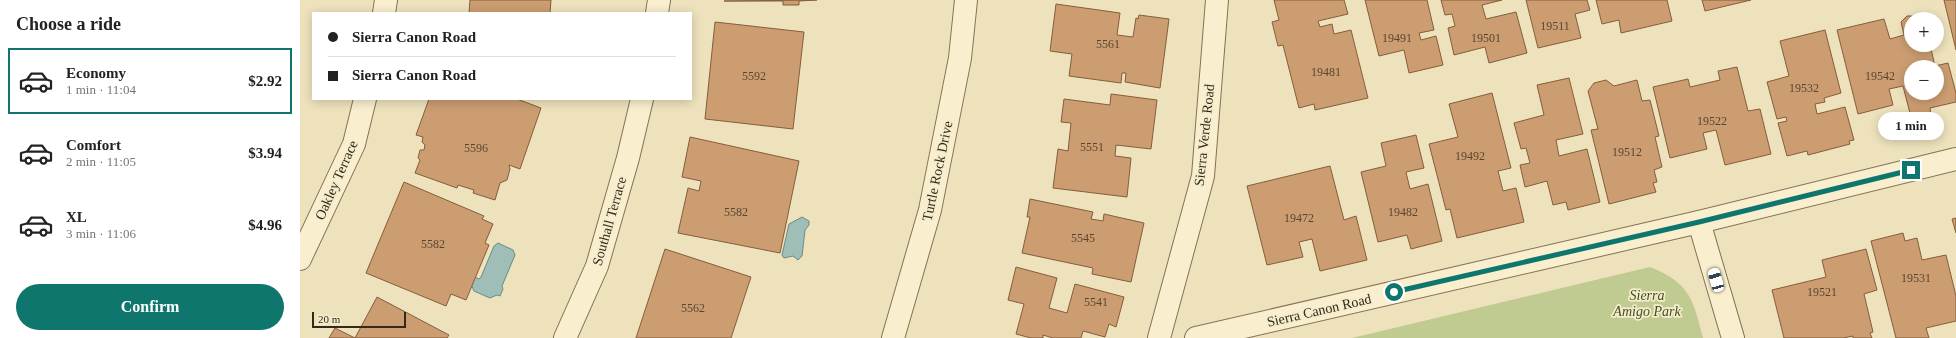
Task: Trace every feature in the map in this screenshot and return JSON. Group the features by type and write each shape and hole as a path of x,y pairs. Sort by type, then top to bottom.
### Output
{"street":[{"path":"384,12 386,0"},
{"path":"658,12 659,0"},
{"name":"Turtle Rock Drive","path":"894,338 930,210 960,58 966,0"},
{"name":"Sierra Verde Road","path":"1159,338 1203,176 1217,0"},
{"name":"Oakley Terrace","path":"300,258 354,144 365,100"},
{"name":"Southall Terrace","path":"565,338 597,266 628,158 642,100"},
{"name":"Sierra Canon Road","path":"1196,338 1699,222 1956,159"},
{"path":"1699,222 1732,338"}],"green space":[{"name":"Sierra Amigo Park","path":"1650,267 1674,279 1688,294 1696,313 1703,338 1352,338"}],"water":[{"path":"802,217 809,221 809,225 805,230 802,256 798,260 793,256 784,258 782,255 789,224"},
{"path":"498,243 513,250 515,255 502,286 503,289 500,296 497,295 490,298 474,291 471,284 475,277 479,279 481,277 494,246"}],"building":[{"path":"470,0 551,0 550,12 469,12"},
{"path":"817,0 799,1 799,5 783,5 783,1 724,1"},
{"path":"1274,0 1344,0 1348,14 1318,21 1320,27 1332,24 1334,34 1351,30 1368,98 1315,110 1314,104 1299,108 1283,45 1278,46 1272,22 1279,20"},
{"path":"1365,0 1427,0 1434,30 1419,33 1421,40 1436,36 1443,65 1409,73 1404,50 1379,56"},
{"path":"1441,0 1502,0 1482,5 1486,19 1516,12 1527,53 1489,63 1485,47 1454,55 1448,28 1455,26 1452,14 1445,15"},
{"path":"1526,0 1587,0 1590,10 1575,14 1581,38 1538,48"},
{"path":"1596,0 1667,0 1672,21 1621,33 1619,20 1602,24"},
{"path":"1702,0 1751,0 1705,11"},
{"path":"1944,0 1956,0 1956,50"},
{"path":"1056,4 1120,13 1117,35 1133,37 1136,18 1138,19 1139,15 1169,19 1160,88 1125,82 1126,73 1122,73 1121,83 1069,76 1072,54 1050,51"},
{"path":"1884,19 1890,39 1904,35 1904,52 1932,52 1934,60 1904,60 1904,90 1903,86 1889,89 1893,105 1858,114 1837,30"},
{"path":"1904,19 1904,35 1901,22"},
{"path":"715,22 804,32 793,129 705,119"},
{"path":"1825,30 1841,93 1824,98 1825,102 1815,104 1817,114 1845,107 1854,140 1849,141 1850,144 1808,155 1807,151 1787,156 1778,123 1787,121 1786,117 1777,119 1767,82 1789,76 1780,41"},
{"path":"1948,63 1956,93 1956,102 1930,108 1931,116 1912,121 1907,100 1944,100 1944,64"},
{"path":"1737,67 1748,111 1760,109 1771,154 1725,165 1716,130 1703,133 1707,149 1670,158 1653,87 1688,79 1690,87 1720,80 1718,71"},
{"path":"1569,78 1583,134 1556,140 1559,156 1587,149 1600,202 1568,210 1566,202 1553,205 1547,181 1525,187 1520,165 1530,163 1526,148 1521,149 1514,123 1544,115 1537,85"},
{"path":"1606,80 1614,86 1637,80 1642,101 1650,100 1659,136 1655,137 1662,167 1654,170 1657,182 1653,183 1656,192 1609,204 1591,130 1598,129 1588,91 1594,83"},
{"path":"1492,93 1511,168 1498,171 1503,191 1516,188 1524,222 1457,238 1450,209 1446,210 1429,144 1458,137 1449,104"},
{"path":"1111,94 1157,100 1151,149 1116,145 1115,156 1131,158 1127,197 1053,188 1058,149 1068,151 1071,123 1061,122 1064,99 1110,105"},
{"path":"429,100 520,100 541,108 520,169 509,165 510,169 507,180 500,183 495,200 473,193 474,190 458,185 457,188 415,173 420,160 418,158 420,150 424,150 425,145 422,142 423,137 416,135"},
{"path":"1416,135 1424,168 1406,172 1410,189 1428,184 1442,241 1411,249 1407,235 1378,242 1361,172 1386,166 1381,143"},
{"path":"690,137 799,161 780,253 678,233 688,188 699,191 701,181 682,177"},
{"path":"1330,166 1344,220 1356,216 1367,260 1320,271 1312,239 1299,242 1303,257 1267,265 1247,186"},
{"path":"404,182 484,216 482,219 493,224 485,243 489,245 466,300 451,294 446,306 366,273"},
{"path":"1030,199 1093,212 1091,219 1103,221 1104,214 1144,223 1131,282 1092,274 1093,268 1022,253 1030,217 1027,217"},
{"path":"1956,218 1956,233 1952,219"},
{"path":"1903,233 1905,241 1917,238 1922,260 1946,255 1956,296 1956,321 1926,328 1929,338 1896,338 1871,241"},
{"path":"665,249 751,277 731,338 636,338"},
{"path":"1866,249 1877,290 1864,294 1873,332 1870,333 1872,338 1853,338 1853,336 1843,338 1784,338 1772,290 1826,277 1822,260"},
{"path":"1016,267 1057,278 1049,308 1067,313 1075,284 1124,297 1116,327 1109,324 1105,337 1083,331 1081,338 1053,338 1043,335 1043,338 1031,338 1016,334 1024,304 1008,300"},
{"path":"377,297 449,335 447,338 355,338"},
{"path":"335,328 355,338 329,338"}],"route":[{"path":"1394,292 1699,222 1911,170"}]}
